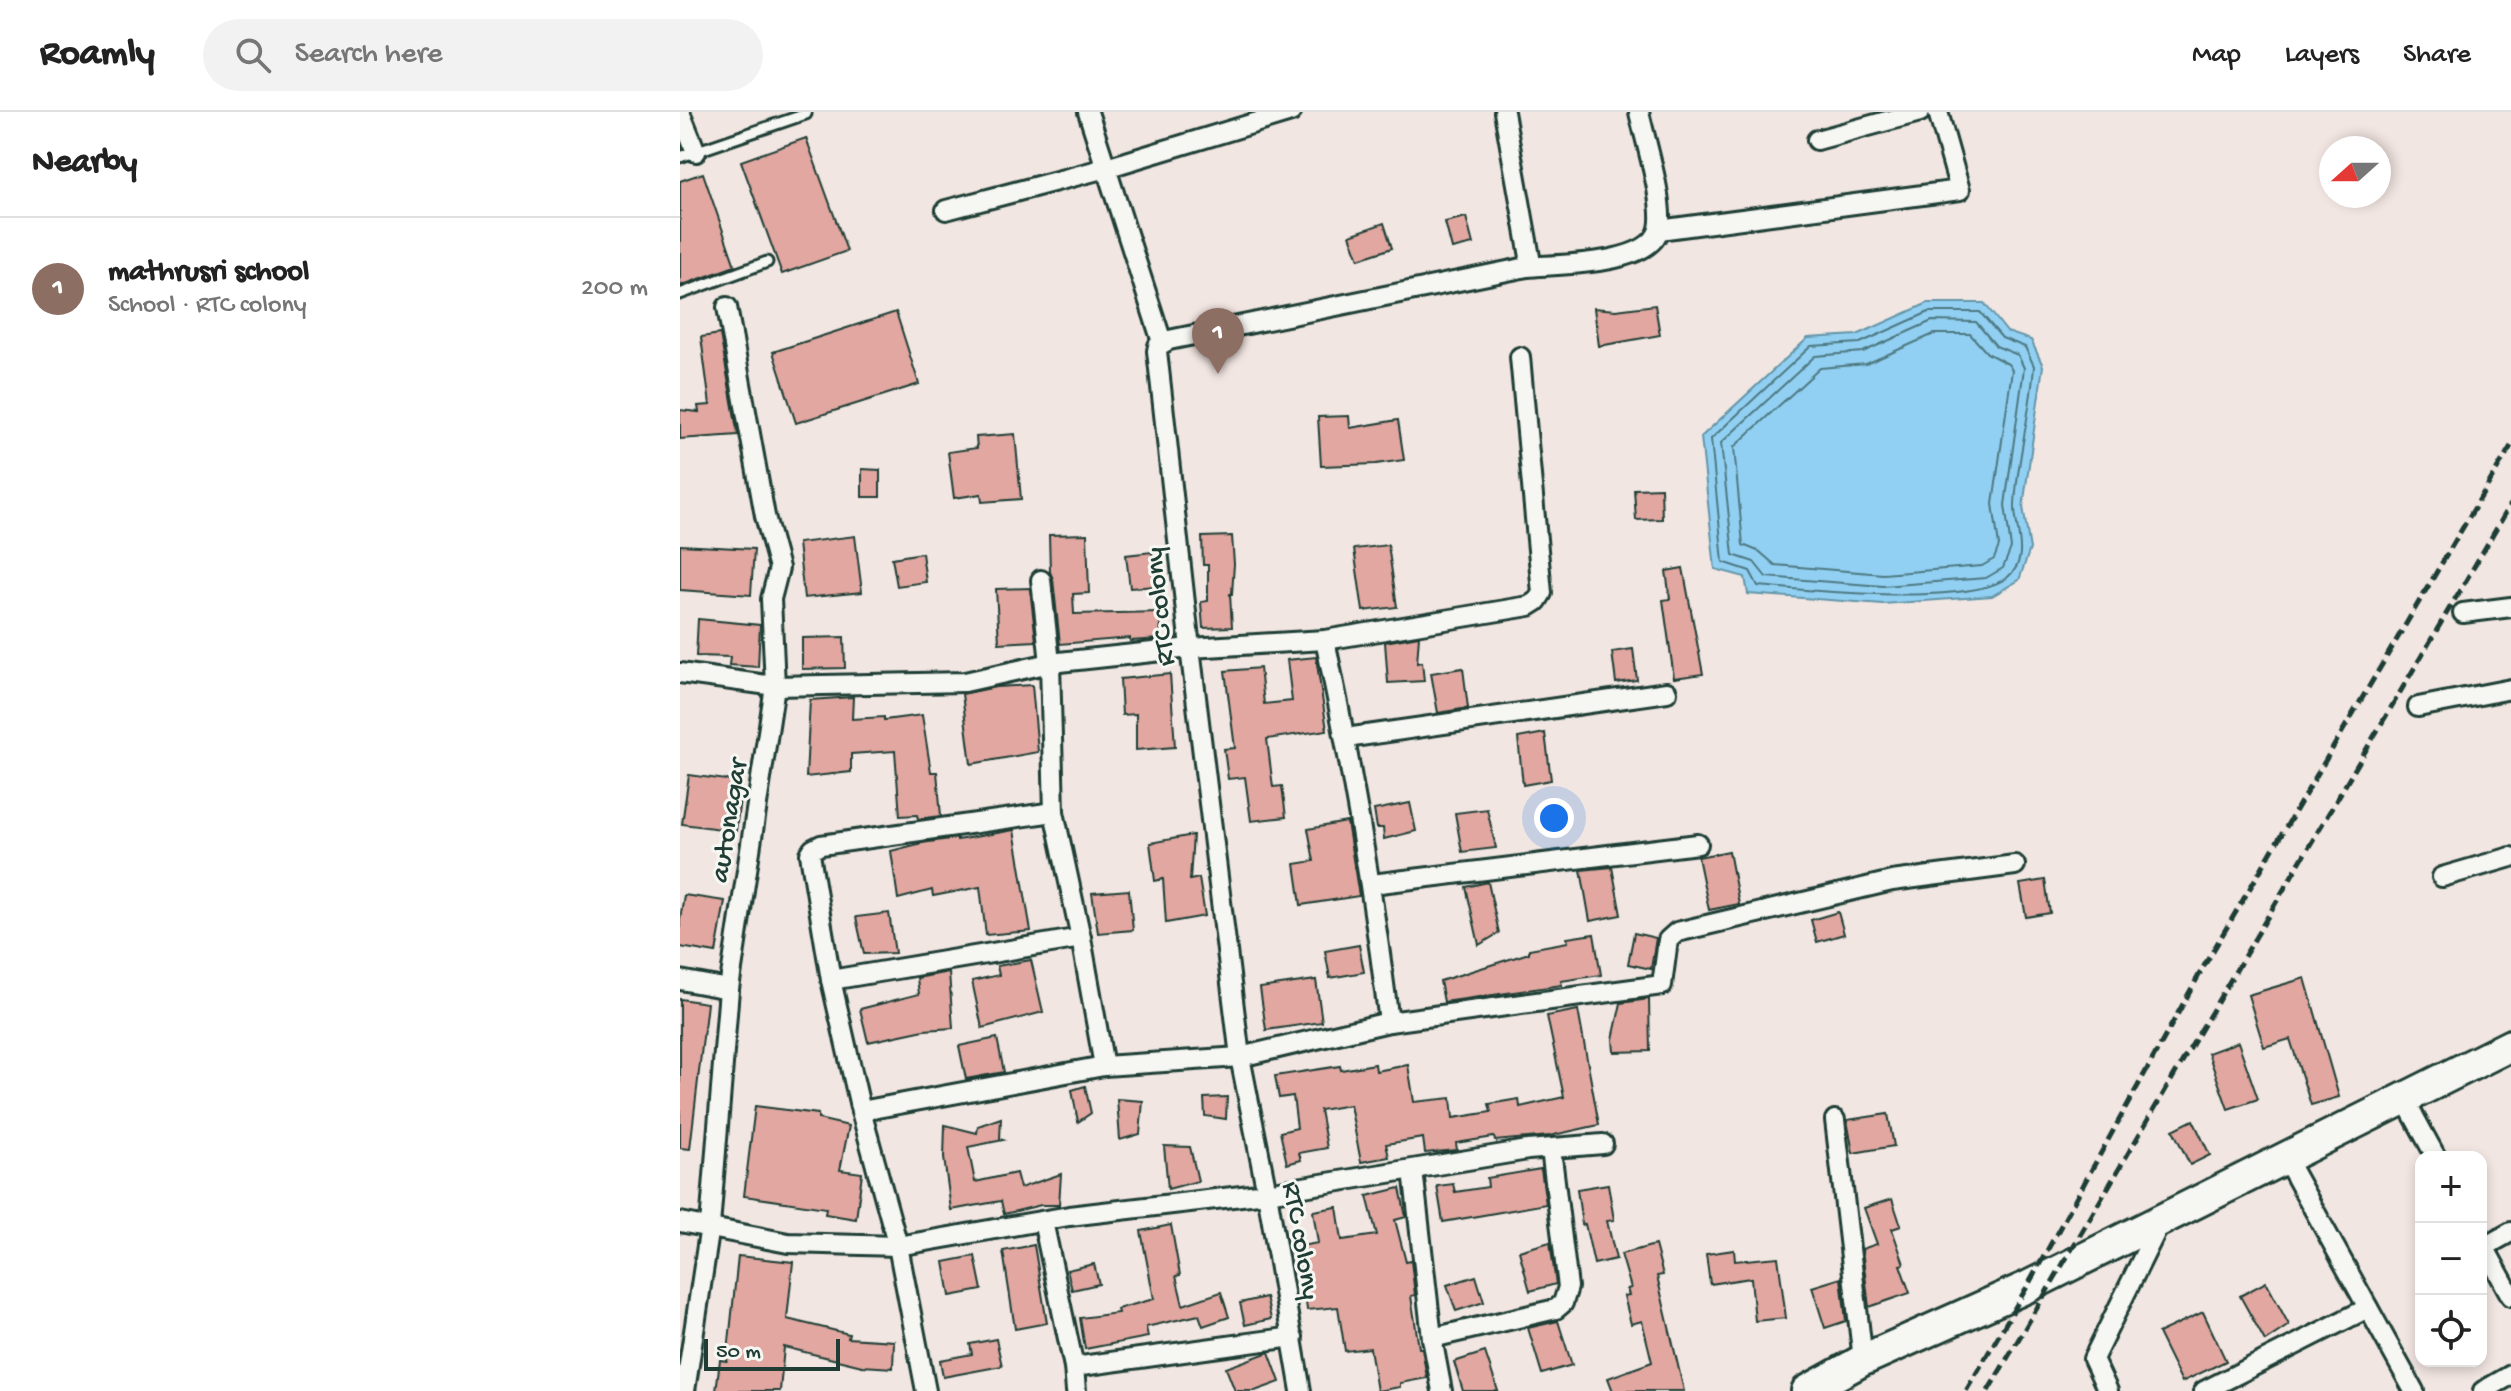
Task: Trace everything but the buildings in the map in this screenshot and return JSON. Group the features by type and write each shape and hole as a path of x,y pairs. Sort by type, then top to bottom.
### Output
{"highway":[{"path":"1807,1391 1863,1360 2027,1287 2511,1045"}],"street":[{"path":"680,112 688,154"},
{"path":"1088,112 1162,342 1527,267 1620,258 1651,242 1659,230 1659,206 1639,112"},
{"path":"946,210 1106,168 1291,112"},
{"path":"1504,112 1530,257 1527,267"},
{"path":"1817,140 1920,112"},
{"path":"1659,230 1960,190 1938,112"},
{"name":"autonagar","path":"685,1391 710,1226 729,989 775,686 771,599 779,568 765,516 727,307"},
{"name":"RTC colony","path":"1162,342 1157,351 1240,1057 1301,1391"},
{"path":"680,673 775,686 965,682 1050,663 1190,648 1325,640 1529,606 1542,593 1520,357"},
{"path":"1041,580 1050,663 1054,812 1104,1066"},
{"path":"2463,613 2511,607"},
{"path":"1325,640 1372,884 1389,1022"},
{"path":"2418,707 2511,689"},
{"path":"1346,738 1667,692"},
{"path":"926,1391 898,1246 861,1111 831,980 810,858 813,849 821,845 1054,812"},
{"path":"1372,884 1698,844"},
{"path":"2442,877 2511,857"},
{"path":"861,1111 1104,1066 1240,1057 1389,1022 1662,985 1668,940 1677,932 1892,881 2015,865"},
{"path":"831,980 1081,938"},
{"path":"680,980 729,989"},
{"path":"2405,1100 2433,1151"},
{"path":"1835,1120 1863,1360"},
{"path":"680,1222 788,1243 898,1246 1043,1221 1267,1193 1528,1150 1603,1144"},
{"path":"1432,1338 1556,1309 1563,1303 1568,1287 1551,1149"},
{"path":"2286,1159 2414,1391"},
{"path":"1413,1170 1432,1338 1442,1391"},
{"path":"1043,1221 1074,1367 1076,1391"},
{"path":"2108,1391 2093,1359 2161,1221"},
{"path":"2487,1242 2511,1232"},
{"path":"2487,1253 2511,1296"},
{"path":"2204,1391 2368,1308"},
{"path":"1074,1367 1293,1337"},
{"path":"2483,1391 2511,1375"}],"lane":[{"path":"688,154 806,114"},
{"path":"680,294 767,262"}],"water":[{"path":"1928,303 1984,303 2007,332 2031,340 2043,366 2023,507 2030,549 2019,580 1992,596 1883,604 1748,594 1745,577 1715,569 1701,437 1808,338 1857,335"}],"railway":[{"path":"1966,1391 2027,1287 2204,966 2511,446"},
{"path":"1988,1391 2511,504"}],"place":[{"name":"mathrusri school","path":"1218,374"}]}
